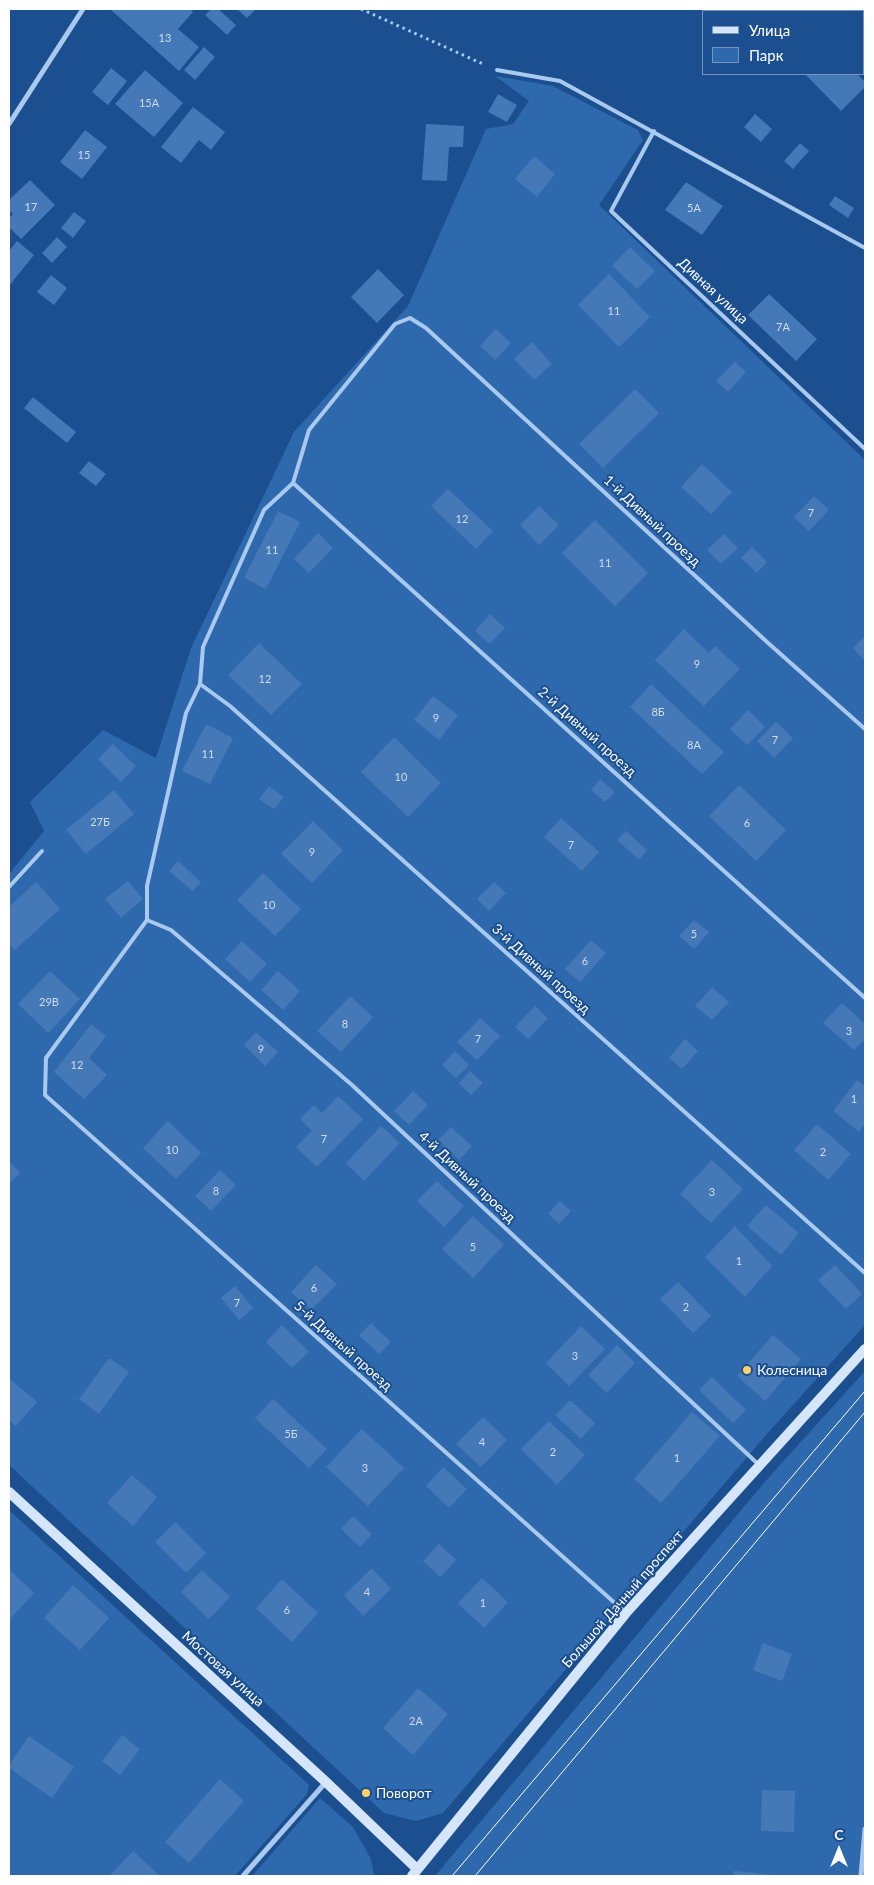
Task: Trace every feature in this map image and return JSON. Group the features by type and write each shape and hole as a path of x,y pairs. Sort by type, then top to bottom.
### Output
{"main road":[{"name":"Большой Дачный проспект","path":"414,1872 626,1613 865,1349"},
{"name":"Мостовая улица","path":"9,1492 326,1782 414,1872"}],"street":[{"path":"9,124 83,9"},
{"path":"243,1876 326,1782"},
{"path":"861,1876 865,1829"}],"lane":[{"path":"497,70 560,81 865,248"},
{"name":"Дивная улица","path":"654,131 611,211 865,449"},
{"name":"1-й Дивный проезд","path":"293,483 309,430 395,324 410,318 426,328 767,642 865,729"},
{"path":"147,920 146,886 186,713 200,684 203,647 264,510 293,483"},
{"name":"2-й Дивный проезд","path":"293,483 865,998"},
{"name":"3-й Дивный проезд","path":"200,684 230,706 865,1273"},
{"path":"9,886 42,851"},
{"name":"5-й Дивный проезд","path":"147,920 46,1058 45,1095 626,1613"},
{"name":"4-й Дивный проезд","path":"147,920 171,930 352,1085 760,1466"}],"path":[{"path":"361,9 497,70"}],"green space":[{"path":"495,76 553,86 638,130 643,140 599,205 865,460 865,1325 766,1435 443,1813 416,1821 384,1813 9,1465 9,874 44,831 30,802 103,730 156,758 191,648 294,432 408,306 486,129 513,124 529,101"},
{"path":"865,1371 865,1876 435,1876 769,1477"},
{"path":"9,1510 309,1785 307,1794 235,1876 9,1876"},
{"path":"320,1798 353,1827 371,1859 374,1876 252,1876"}],"building":[{"path":"110,9 190,9 193,12 178,29 199,47 179,71"},
{"path":"211,9 218,9 236,25 227,35 205,15"},
{"path":"237,9 254,9 255,10 247,18"},
{"path":"785,9 786,10 739,10"},
{"path":"204,47 215,57 195,80 184,70"},
{"path":"111,68 127,81 108,105 92,92"},
{"path":"145,70 183,103 154,137 115,104"},
{"path":"806,75 858,75 865,82 865,87 841,111"},
{"path":"498,94 517,105 507,122 488,112"},
{"path":"193,107 225,132 211,150 199,140 181,163 161,147"},
{"path":"755,114 772,129 761,142 744,127"},
{"path":"426,124 464,126 463,147 449,147 447,181 422,180"},
{"path":"85,130 107,147 82,179 60,162"},
{"path":"800,143 809,151 793,169 784,161"},
{"path":"534,156 555,174 537,197 515,179"},
{"path":"30,180 55,205 21,239 9,227 9,218 13,214 9,210 9,200"},
{"path":"686,182 723,206 702,235 665,210"},
{"path":"835,196 854,208 848,218 829,205"},
{"path":"74,212 86,221 73,238 61,228"},
{"path":"57,237 67,247 52,263 42,253"},
{"path":"17,241 34,255 9,286 9,251"},
{"path":"630,247 655,271 637,289 612,266"},
{"path":"378,269 404,295 377,323 351,297"},
{"path":"609,274 650,317 619,347 578,305"},
{"path":"51,275 67,288 54,305 37,292"},
{"path":"769,294 817,339 796,361 748,315"},
{"path":"496,329 511,343 495,360 480,346"},
{"path":"532,342 552,364 534,380 514,359"},
{"path":"735,362 746,372 728,392 716,381"},
{"path":"635,389 659,413 603,468 579,444"},
{"path":"33,397 76,432 67,443 24,408"},
{"path":"89,461 106,474 96,486 79,473"},
{"path":"702,464 732,492 711,514 681,487"},
{"path":"448,489 493,531 476,549 431,506"},
{"path":"814,496 829,510 809,531 794,517"},
{"path":"539,506 559,525 539,545 520,525"},
{"path":"278,511 300,522 266,589 244,578"},
{"path":"595,520 648,573 615,606 562,553"},
{"path":"318,533 333,548 309,573 294,559"},
{"path":"724,534 738,548 721,564 707,550"},
{"path":"752,547 767,562 757,573 741,558"},
{"path":"490,614 505,628 490,644 475,631"},
{"path":"684,629 709,653 715,646 740,669 704,706 655,660"},
{"path":"865,636 865,661 853,648"},
{"path":"259,643 302,684 271,715 228,675"},
{"path":"651,684 724,752 702,774 630,707"},
{"path":"433,696 458,715 439,740 414,720"},
{"path":"748,710 765,727 747,745 730,729"},
{"path":"776,722 793,738 774,758 757,741"},
{"path":"206,724 233,738 210,784 182,771"},
{"path":"394,737 441,783 408,817 361,772"},
{"path":"113,744 136,766 121,782 98,759"},
{"path":"600,779 615,792 605,802 591,790"},
{"path":"739,785 786,830 756,861 709,816"},
{"path":"269,786 284,797 274,809 259,799"},
{"path":"114,790 134,814 86,854 66,830"},
{"path":"561,818 599,852 582,871 544,837"},
{"path":"313,821 343,850 312,883 281,854"},
{"path":"626,831 647,850 639,860 617,840"},
{"path":"178,861 201,882 193,891 169,871"},
{"path":"263,873 301,909 275,936 237,900"},
{"path":"128,881 143,899 121,918 105,899"},
{"path":"36,882 60,909 15,950 9,944 9,907"},
{"path":"494,882 506,893 489,911 477,899"},
{"path":"694,920 709,932 694,949 679,936"},
{"path":"591,940 606,953 580,982 565,969"},
{"path":"242,941 267,964 250,982 225,959"},
{"path":"50,971 80,999 48,1033 18,1004"},
{"path":"278,971 300,991 283,1010 261,990"},
{"path":"712,987 729,1002 712,1020 695,1006"},
{"path":"350,996 373,1017 341,1052 317,1031"},
{"path":"842,1003 865,1024 865,1039 854,1050 823,1023"},
{"path":"535,1006 548,1018 528,1039 515,1027"},
{"path":"480,1018 500,1036 477,1060 457,1042"},
{"path":"91,1024 106,1036 89,1058 107,1075 84,1099 54,1072"},
{"path":"256,1032 278,1052 265,1066 244,1045"},
{"path":"685,1039 698,1051 682,1069 669,1058"},
{"path":"455,1051 469,1065 456,1078 442,1065"},
{"path":"470,1071 483,1083 471,1095 459,1083"},
{"path":"857,1080 865,1086 865,1123 859,1132 833,1111"},
{"path":"413,1091 428,1105 409,1125 394,1111"},
{"path":"338,1096 363,1119 317,1167 296,1147 312,1131 300,1119 314,1105 322,1113"},
{"path":"168,1121 201,1153 176,1179 143,1148"},
{"path":"817,1124 851,1154 828,1180 794,1150"},
{"path":"381,1126 400,1143 364,1181 346,1163"},
{"path":"451,1127 472,1146 459,1160 438,1140"},
{"path":"712,1160 743,1189 711,1223 680,1194"},
{"path":"9,1161 20,1173 9,1184"},
{"path":"220,1170 236,1185 211,1211 195,1196"},
{"path":"437,1181 464,1206 444,1227 417,1201"},
{"path":"560,1201 571,1211 559,1224 548,1214"},
{"path":"766,1205 799,1233 781,1255 747,1226"},
{"path":"473,1216 504,1245 473,1278 442,1249"},
{"path":"735,1226 772,1266 745,1297 705,1257"},
{"path":"316,1265 337,1284 311,1310 291,1292"},
{"path":"835,1265 862,1294 846,1309 818,1280"},
{"path":"678,1282 711,1316 693,1333 660,1299"},
{"path":"235,1286 253,1308 239,1320 221,1298"},
{"path":"371,1323 391,1342 379,1354 359,1335"},
{"path":"282,1325 309,1352 292,1368 266,1342"},
{"path":"581,1326 605,1349 569,1386 546,1363"},
{"path":"773,1335 801,1359 765,1401 737,1376"},
{"path":"617,1345 635,1363 607,1393 588,1375"},
{"path":"109,1358 129,1372 99,1414 79,1399"},
{"path":"712,1377 746,1410 733,1423 699,1390"},
{"path":"9,1378 37,1402 16,1426 9,1420"},
{"path":"273,1399 327,1449 309,1468 255,1418"},
{"path":"570,1400 595,1423 581,1439 555,1415"},
{"path":"692,1412 720,1436 661,1503 634,1479"},
{"path":"483,1417 507,1440 481,1467 456,1444"},
{"path":"549,1421 585,1455 557,1485 521,1449"},
{"path":"362,1429 404,1468 368,1506 326,1467"},
{"path":"443,1467 467,1489 449,1508 426,1486"},
{"path":"132,1475 157,1497 133,1526 107,1503"},
{"path":"353,1516 372,1534 360,1547 341,1529"},
{"path":"176,1522 206,1553 186,1573 155,1542"},
{"path":"439,1544 456,1560 440,1577 423,1561"},
{"path":"372,1568 391,1589 363,1616 344,1595"},
{"path":"9,1569 34,1593 9,1620"},
{"path":"202,1570 230,1597 209,1619 181,1592"},
{"path":"482,1578 508,1602 484,1628 458,1603"},
{"path":"282,1579 318,1613 292,1642 256,1608"},
{"path":"73,1585 109,1618 80,1650 44,1618"},
{"path":"763,1643 792,1654 782,1681 753,1670"},
{"path":"418,1688 448,1714 413,1755 383,1728"},
{"path":"122,1735 140,1749 120,1775 102,1761"},
{"path":"29,1736 74,1767 52,1798 9,1768 9,1765"},
{"path":"220,1779 244,1801 189,1863 165,1842"},
{"path":"762,1790 795,1791 794,1832 761,1831"},
{"path":"133,1851 160,1876 109,1876"},
{"path":"734,1871 773,1875 773,1876 733,1876"}],"tram line":[{"path":"452,1876 865,1391"},
{"path":"475,1876 865,1412"}],"place":[{"name":"Колесница","path":"747,1370"},
{"name":"Поворот","path":"366,1793"}]}
